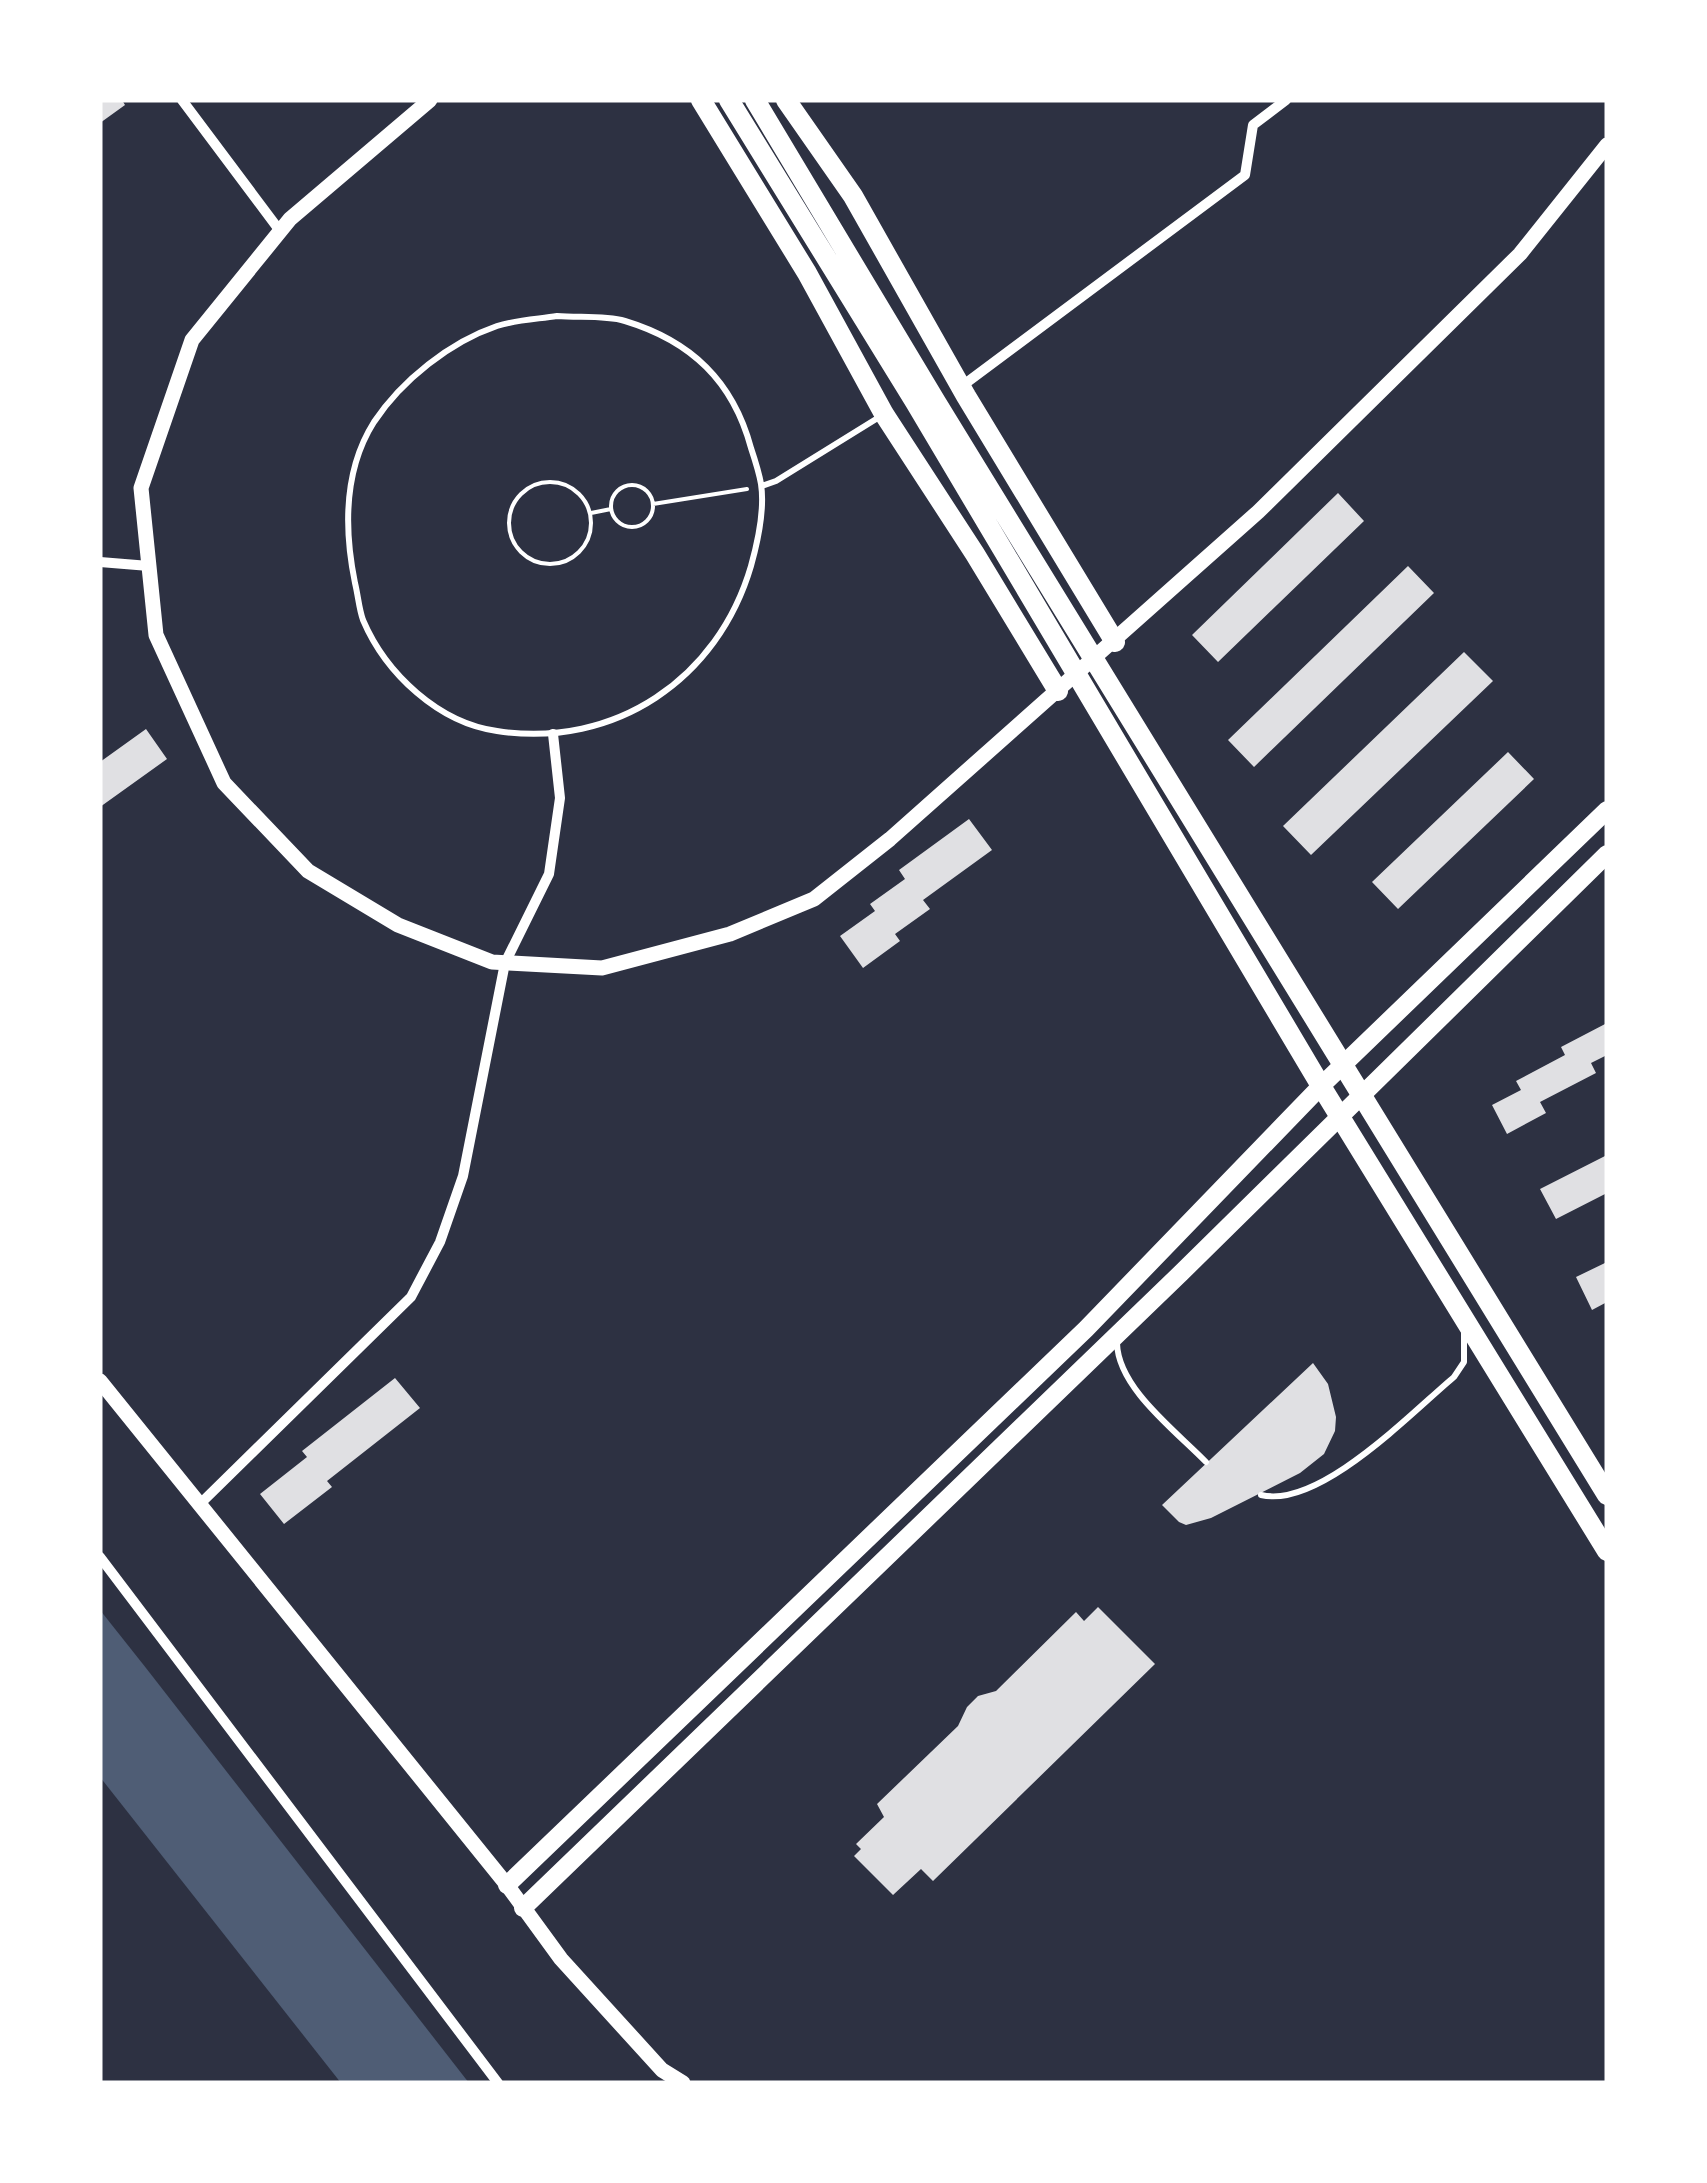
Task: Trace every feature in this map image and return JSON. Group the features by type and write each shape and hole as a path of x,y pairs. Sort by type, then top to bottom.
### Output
{"main road":[{"path":"701,100 807,273 884,414 1058,691"},
{"path":"729,100 915,402 1321,1086 1607,1550"},
{"path":"756,100 1607,1495"},
{"path":"786,100 853,196 961,387 1115,642"},
{"path":"507,1885 1086,1329 1321,1086 1607,810"},
{"path":"523,1908 1607,854"}],"street":[{"path":"182,100 280,231"},
{"path":"430,100 290,218 192,340 141,488 156,634 224,784 308,871 398,925 492,962 602,968 730,934 814,899 890,839 1258,512 1520,254 1607,145"},
{"path":"961,387 1245,175 1254,125 1286,100"},
{"path":"100,562 149,566"},
{"path":"201,1503 411,1297 440,1242 463,1176 505,963 549,874 560,798 553,734"},
{"path":"100,1380 507,1885 561,1959 662,2070 683,2083"},
{"path":"100,1557 498,2083"}],"lane":[{"path":"557,316 621,320 660,335 699,358 718,379 744,421 762,486 759,540 741,600 716,641 675,685 595,728 553,734 494,731 446,716 416,692 384,654 363,618 346,539 350,480 373,424 407,382 459,344 499,326 557,316"},
{"path":"762,486 884,414"},
{"path":"1260,1496 1294,1495 1334,1476 1454,1377 1465,1356 1463,1313"},
{"path":"1119,1332 1117,1352 1122,1372 1206,1462"}],"path":[{"path":"539,482 566,484 577,491 591,514 588,541 568,561 540,564 526,558 510,536 511,509 517,498 539,482"},
{"path":"630,486 642,488 653,504 644,523 631,527 618,522 611,510 617,491 630,486"},
{"path":"653,504 762,486"},
{"path":"591,514 611,510"}],"water":[{"path":"100,1610 469,2083 341,2083 100,1777"}],"building":[{"path":"100,100 122,100 125,105 100,123"},
{"path":"1338,493 1364,521 1218,662 1192,635"},
{"path":"1408,566 1434,593 1254,767 1228,740"},
{"path":"1464,652 1493,681 1311,855 1283,826"},
{"path":"146,729 167,759 100,807 100,762"},
{"path":"1508,752 1534,779 1398,909 1372,882"},
{"path":"969,819 992,850 923,900 930,909 895,934 900,941 863,968 840,936 875,911 870,904 905,879 899,870"},
{"path":"1607,1023 1607,1055 1591,1063 1596,1073 1540,1102 1546,1113 1507,1134 1492,1105 1521,1090 1516,1081 1565,1055 1561,1047"},
{"path":"1607,1155 1607,1193 1556,1219 1540,1189"},
{"path":"1607,1262 1607,1302 1592,1310 1576,1277"},
{"path":"1313,1363 1328,1384 1336,1417 1335,1431 1324,1454 1300,1473 1211,1518 1186,1525 1179,1522 1162,1505"},
{"path":"395,1378 420,1408 327,1481 332,1487 284,1524 260,1494 307,1457 302,1451"},
{"path":"1098,1607 1155,1664 933,1881 921,1869 893,1895 854,1856 861,1849 856,1844 884,1817 877,1804 958,1726 967,1707 978,1696 996,1691 1076,1612 1084,1621"}]}
